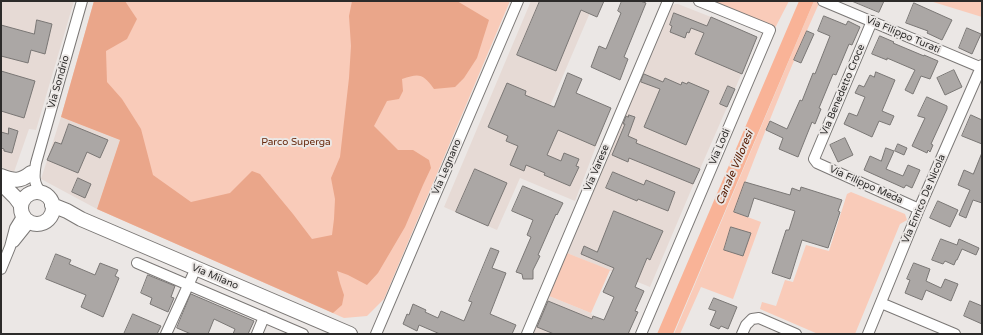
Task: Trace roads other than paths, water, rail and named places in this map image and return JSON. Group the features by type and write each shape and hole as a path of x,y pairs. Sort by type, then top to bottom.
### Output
{"street":[{"name":"Via Sondrio","path":"29,204 29,181 82,1"},
{"name":"Via Legnano","path":"376,334 518,1"},
{"name":"Via Varese","path":"527,334 668,1"},
{"name":"Via Lodi","path":"641,334 770,30 699,1"},
{"name":"Via Filippo Turati","path":"823,1 982,67"},
{"name":"Via Benedetto Croce","path":"814,159 872,22"},
{"name":"Via Enrico De Nicola","path":"868,334 919,209 982,67"},
{"name":"Via Filippo Meda","path":"814,159 817,164 919,209"},
{"path":"3,183 12,180 20,180 27,176 33,168"},
{"path":"1,269 10,247 15,228 29,204 47,196 52,202 51,211 47,220 38,224 29,204 22,193 3,183"},
{"name":"Via Milano","path":"51,211 67,211 81,219 350,334"},
{"name":"Via Milano","path":"136,263 303,334"},
{"path":"166,334 196,268"},
{"path":"881,303 955,334"},
{"path":"257,334 264,317"},
{"path":"742,334 746,325 752,319 759,318 796,334"}],"water":[{"name":"Canale Villoresi","path":"799,1 814,1 673,334 657,334 724,177"}],"park label":[{"name":"Parco Superga","path":"296,142"}]}
